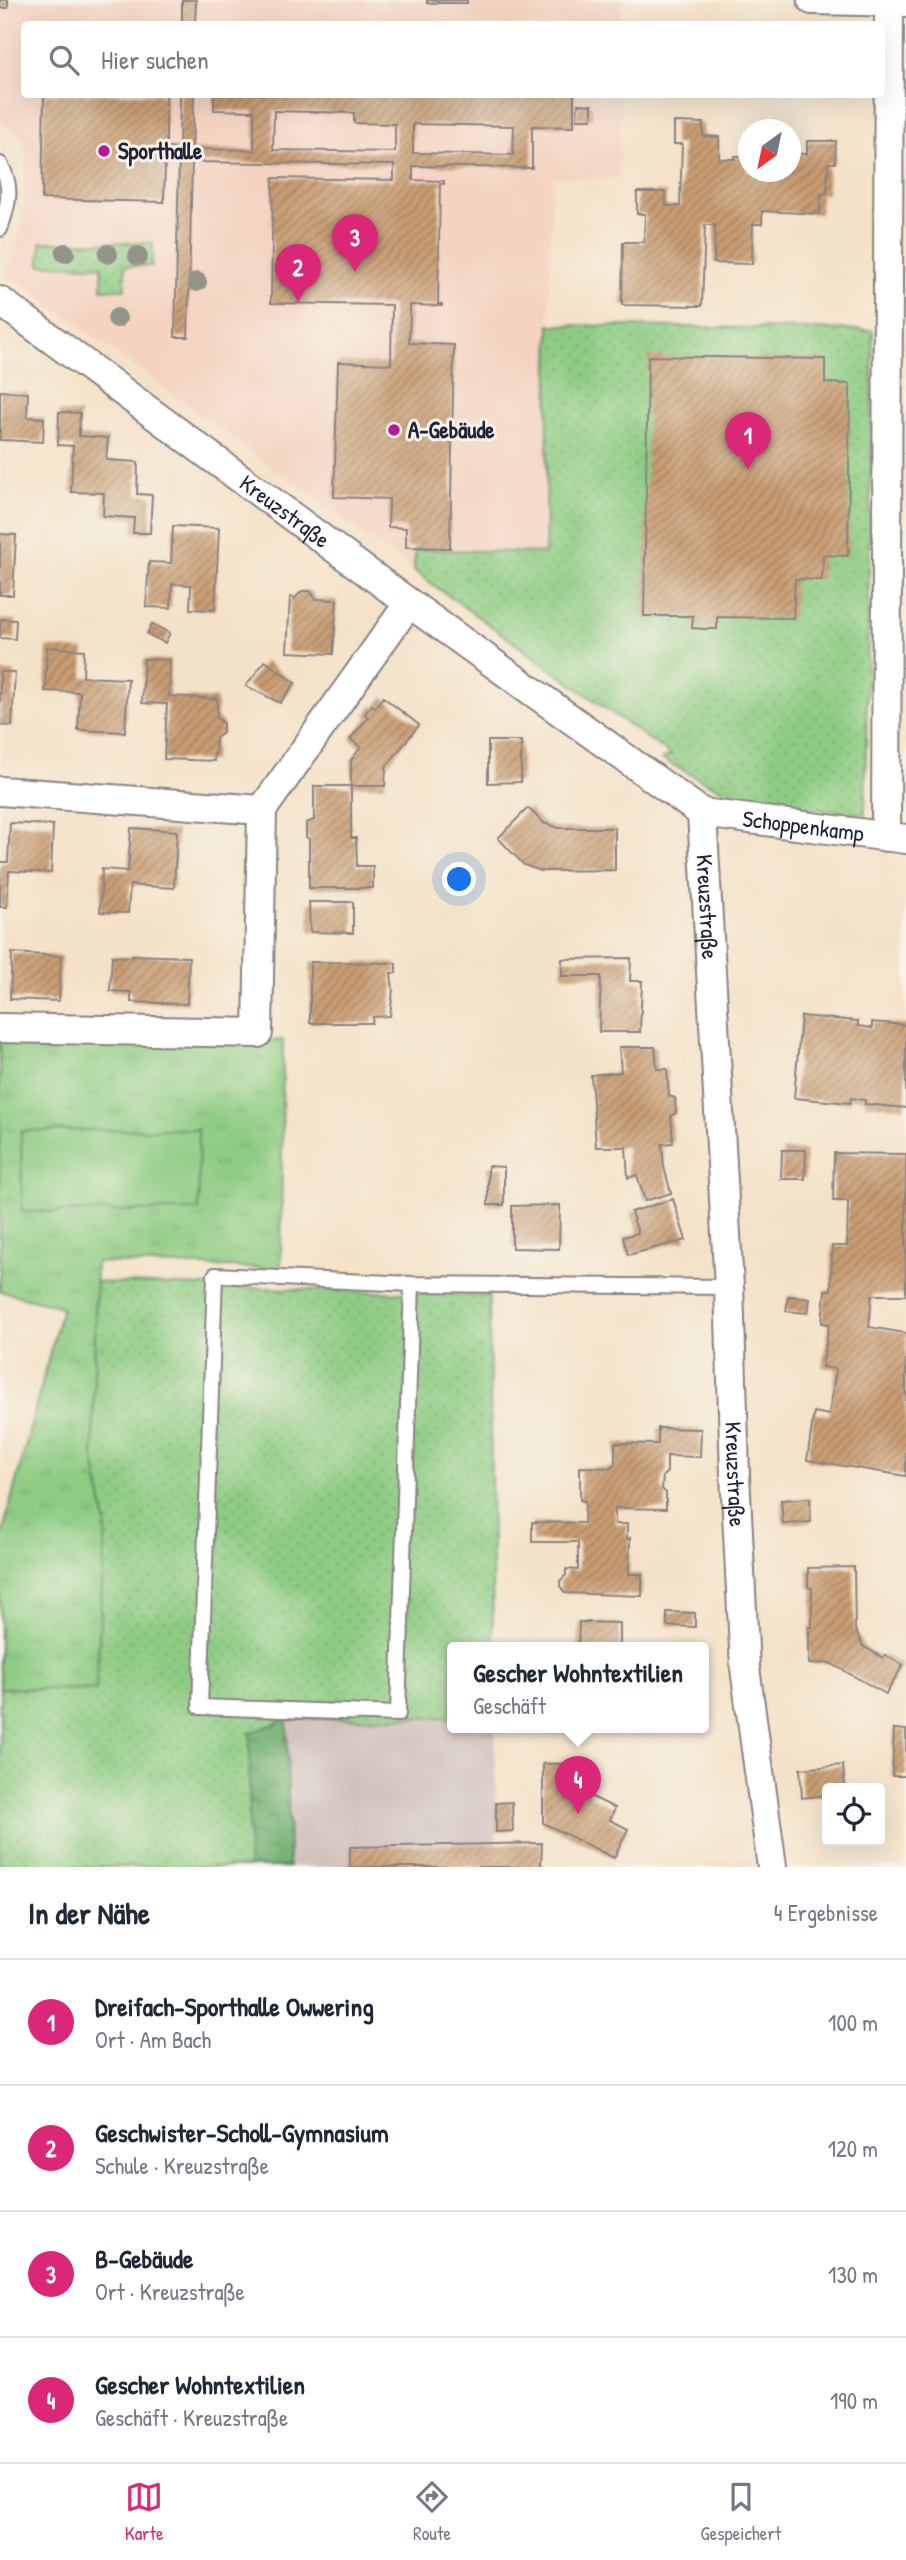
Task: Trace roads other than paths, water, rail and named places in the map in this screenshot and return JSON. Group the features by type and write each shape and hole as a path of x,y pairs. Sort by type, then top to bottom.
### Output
{"street":[{"path":"812,0 898,1 896,838"},
{"name":"Kreuzstraße","path":"0,301 409,603 702,813 729,1287 745,1668 772,1867"},
{"path":"0,1028 258,1033 262,810 409,603"},
{"path":"0,792 262,810"},
{"name":"Schoppenkamp","path":"702,813 896,838"}],"lane":[{"path":"0,164 7,176 10,200 0,229"},
{"path":"412,1284 398,1714 200,1707 215,1275 412,1284 729,1287"}],"place":[{"name":"Sporthalle","path":"104,151"},
{"name":"B-Gebäude","path":"355,272"},
{"name":"Geschwister-Scholl-Gymnasium","path":"298,302"},
{"name":"A-Gebäude","path":"394,430"},
{"name":"Dreifach-Sporthalle Owwering","path":"748,470"},
{"name":"Gescher Wohntextilien","path":"578,1814"}]}
